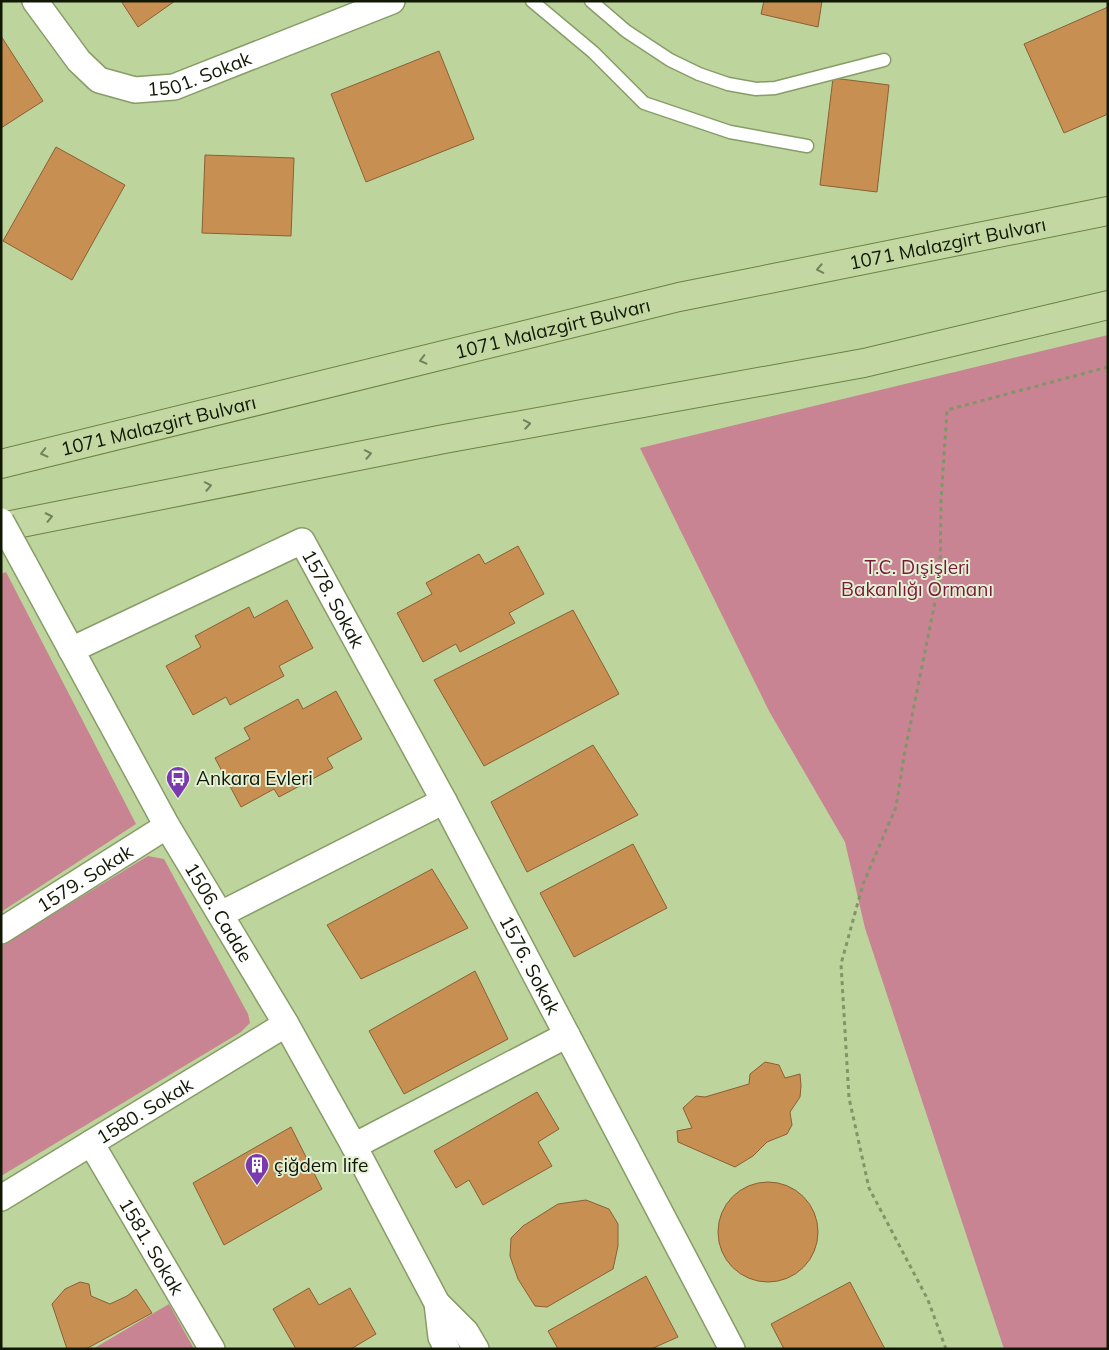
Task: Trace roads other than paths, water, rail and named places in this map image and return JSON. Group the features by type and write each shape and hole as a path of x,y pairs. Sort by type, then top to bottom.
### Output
{"main road":[{"name":"1071 Malazgirt Bulvarı","path":"1,464 679,297 1108,211"},
{"path":"1,527 454,438 864,363 1108,305"}],"street":[{"name":"1501. Sokak","path":"35,1 79,61 99,80 135,90 174,87 392,1"},
{"name":"1506. Cadde","path":"1,521 168,826 286,1024 354,1146 437,1303 466,1332 476,1349"},
{"name":"1578. Sokak","path":"71,650 302,541 444,801"},
{"path":"221,914 444,801"},
{"name":"1576. Sokak","path":"444,801 732,1349"},
{"name":"1579. Sokak","path":"1,931 168,826"},
{"name":"1580. Sokak","path":"1,1198 286,1024"},
{"path":"354,1146 567,1035"},
{"name":"1581. Sokak","path":"91,1143 212,1349"},
{"name":"1506. Cadde","path":"437,1303 441,1338 447,1349"}],"lane":[{"path":"532,1 593,52 644,103 730,132 807,146"},
{"path":"591,1 626,31 670,60 699,74 728,84 756,89 775,88 884,60"}],"place":[{"name":"Ankara Evleri","path":"178,799"},
{"name":"çiğdem life","path":"257,1186"}],"park label":[{"name":"T.C. Dışişleri Bakanlığı Ormanı","path":"917,578"}]}
